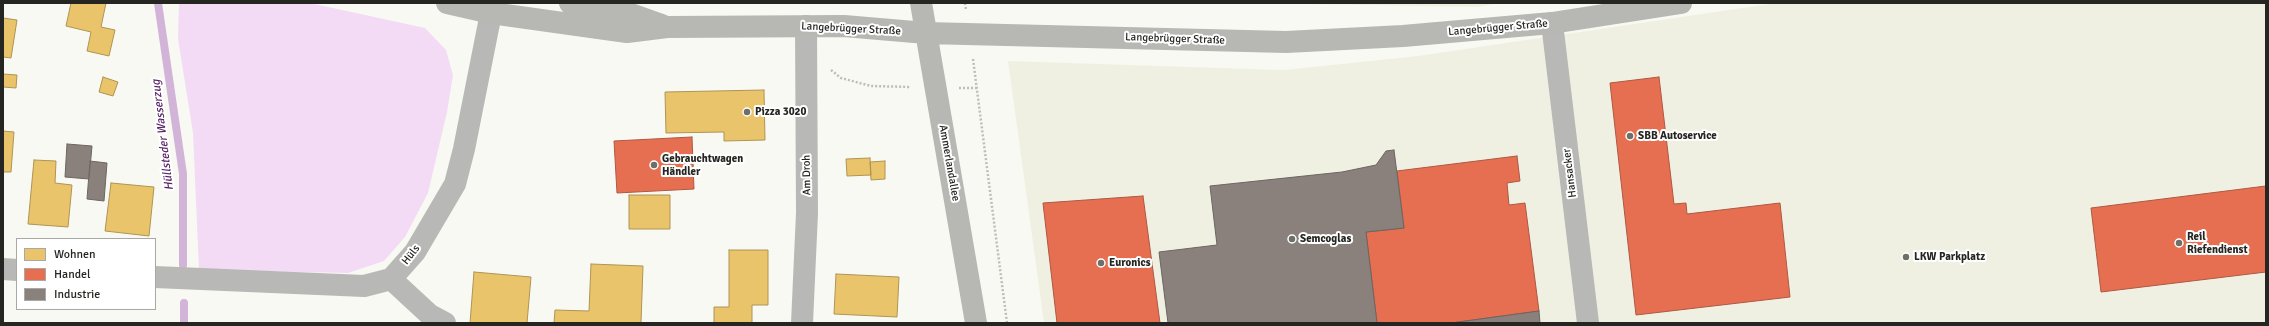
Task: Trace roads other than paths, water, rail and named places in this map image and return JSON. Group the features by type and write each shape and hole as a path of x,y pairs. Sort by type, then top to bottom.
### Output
{"street":[{"name":"Langebrügger Straße","path":"447,3 492,8 626,32 667,27 844,26 970,34 1286,42 1403,36 1552,23 1680,3"},
{"name":"Langebrügger Straße","path":"570,3 630,14 667,27"},
{"name":"Ammerlandallee","path":"921,3 937,88 976,323"},
{"name":"Hüls","path":"391,280 415,252 455,184 464,149 492,8"},
{"name":"Hansacker","path":"1552,23 1588,323"},
{"name":"Am Droh","path":"802,323 807,213 806,26"},
{"path":"3,269 16,270"},
{"path":"156,277 364,286 391,280 430,315 445,323"}],"waterway":[{"name":"Hüllsteder Wasserzug","path":"158,3 183,174 183,265"},
{"name":"Hüllsteder Wasserzug","path":"184,303 184,323"}],"place":[{"name":"Pizza 3020","path":"747,112"},
{"name":"SBB Autoservice","path":"1630,136"},
{"name":"Gebrauchtwagen Händler","path":"654,165"},
{"name":"Semcoglas","path":"1292,239"},
{"name":"Reil Riefendienst","path":"2179,243"},
{"name":"LKW Parkplatz","path":"1906,257"},
{"name":"Euronics","path":"1101,263"}]}
